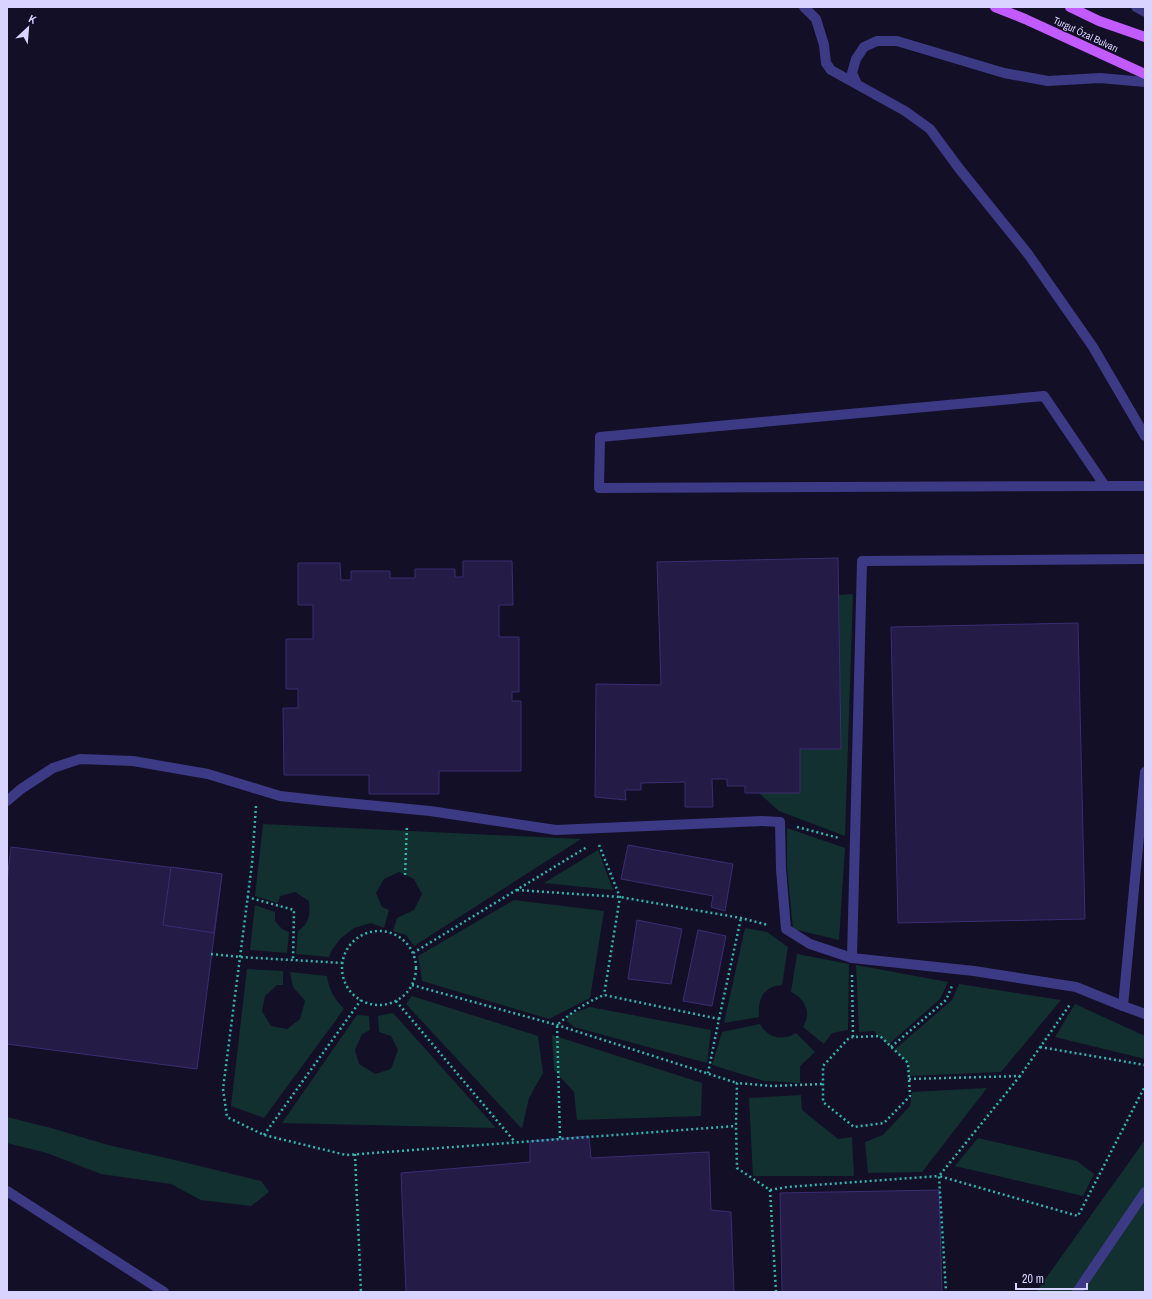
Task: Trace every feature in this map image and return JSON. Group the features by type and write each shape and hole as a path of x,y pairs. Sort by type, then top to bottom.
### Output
{"main road":[{"name":"Turgut Özal Bulvarı","path":"995,7 1025,19 1145,74"},
{"name":"Turgut Özal Bulvarı","path":"1070,7 1099,20 1145,37"}],"street":[{"path":"804,7 816,19 824,45 826,63 831,70 905,111 930,129 1037,266 1093,347 1145,436"},
{"path":"1136,7 1145,12"},
{"path":"857,84 852,73 856,59 864,47 877,41 897,41 1004,73 1048,82 1100,78 1145,82"},
{"path":"1105,486 1044,396 600,437 599,488 1145,486"},
{"path":"852,958 862,561 1145,559"},
{"path":"7,801 21,789 53,768 80,759 134,761 208,774 288,797 407,808 556,830 762,821 780,822 781,868 786,929 810,944 852,958 959,969 1076,987 1145,1014"},
{"path":"1123,1006 1145,772"},
{"path":"7,1191 164,1292"},
{"path":"1077,1292 1145,1192"}],"path":[{"path":"257,789 252,864 223,1089 227,1117 264,1135 346,1155 736,1126"},
{"path":"405,875 407,808"},
{"path":"780,822 855,842"},
{"path":"604,995 620,897 598,840 619,827"},
{"path":"413,953 591,844"},
{"path":"517,890 620,897 741,918 786,929"},
{"path":"247,897 294,910 293,961"},
{"path":"708,1073 741,918"},
{"path":"380,930 392,933 403,939 413,953 416,961 416,974 412,985 405,994 396,1001 384,1005 373,1004 361,1000 352,993 345,983 342,972 342,963 348,947 356,938 367,932 380,930"},
{"path":"211,954 293,961 342,963"},
{"path":"852,958 853,1037"},
{"path":"891,1047 946,1000 959,969"},
{"path":"412,985 557,1025 737,1083 772,1086 822,1084"},
{"path":"946,1292 939,1176 1020,1076 1082,989"},
{"path":"560,1138 557,1025 569,1014 587,1002 604,995 719,1019"},
{"path":"264,1135 361,1000"},
{"path":"396,1001 515,1142"},
{"path":"880,1036 908,1063 910,1096 884,1123 854,1127 823,1102 823,1066 848,1039 853,1037 880,1036"},
{"path":"1040,1047 1145,1065"},
{"path":"909,1079 1020,1076"},
{"path":"737,1083 737,1168 770,1190 787,1187 939,1176 1078,1216 1145,1086"},
{"path":"355,1154 361,1292"},
{"path":"770,1190 776,1292"}],"green space":[{"path":"853,594 845,836 779,811 759,793 800,793 800,749 841,749 839,595"},
{"path":"263,824 581,839 414,946 406,935 393,931 397,918 414,910 422,894 414,879 399,872 384,879 376,893 382,907 389,910 384,928 371,923 354,928 341,938 332,950 329,957 296,954 298,931 307,921 309,901 295,892 280,896 278,903 255,896"},
{"path":"787,828 845,848 839,940 793,929 787,868"},
{"path":"598,850 613,890 544,883"},
{"path":"514,900 604,911 590,998 549,1019 422,981 418,956"},
{"path":"255,905 275,912 275,921 282,929 289,932 287,953 250,950"},
{"path":"745,928 767,932 788,947 782,985 770,988 763,995 759,1005 759,1017 724,1023"},
{"path":"797,954 849,964 848,1030 832,1033 824,1044 803,1027 807,1016 806,1006 800,998 791,992"},
{"path":"856,965 948,982 940,999 888,1045 874,1031 859,1032"},
{"path":"247,969 283,971 283,985 277,985 265,996 262,1011 271,1026 287,1029 300,1019 305,1001 293,987 290,972 327,976 332,994 344,1009 264,1118 231,1106"},
{"path":"959,984 1061,1000 1001,1072 909,1076 908,1063 894,1050 952,1000"},
{"path":"412,996 538,1036 543,1073 529,1098 522,1129 406,1004"},
{"path":"1075,1004 1145,1036 1145,1059 1055,1037"},
{"path":"590,1007 711,1030 707,1063 574,1027 567,1021 568,1015"},
{"path":"393,1013 496,1128 282,1123 357,1015 369,1016 370,1030 362,1034 355,1050 359,1064 375,1074 391,1069 398,1050 391,1036 379,1032 378,1016"},
{"path":"760,1024 771,1036 781,1038 791,1036 796,1033 815,1052 800,1066 800,1083 764,1081 712,1065 722,1032"},
{"path":"552,1035 702,1083 701,1116 577,1120 574,1092 554,1070"},
{"path":"987,1088 922,1172 868,1173 865,1142 883,1135 910,1106 912,1092"},
{"path":"801,1095 802,1110 838,1139 852,1137 854,1176 753,1176 749,1098"},
{"path":"7,1117 108,1145 261,1181 269,1192 251,1206 201,1200 171,1184 101,1174 47,1153 7,1143"},
{"path":"978,1138 1077,1161 1094,1174 1083,1196 955,1166"},
{"path":"1145,1140 1145,1292 1036,1292"}],"building":[{"path":"838,558 841,749 800,749 800,793 745,793 745,786 727,786 727,779 712,779 713,807 685,807 685,782 641,783 641,790 625,790 626,800 595,797 596,684 661,685 657,562"},
{"path":"463,561 512,561 513,605 499,605 499,637 519,637 519,692 512,692 512,701 521,701 521,771 439,771 439,794 369,794 369,775 284,775 283,708 298,708 298,689 286,689 286,639 313,639 313,605 298,605 298,563 340,563 341,580 351,580 351,571 390,571 390,578 415,578 415,569 455,569 455,577 463,577"},
{"path":"1078,623 1085,919 898,923 891,627"},
{"path":"628,845 733,864 725,911 711,907 713,896 621,879"},
{"path":"11,847 222,874 197,1069 7,1044 7,881"},
{"path":"171,867 222,874 214,933 163,925"},
{"path":"637,920 682,929 671,984 628,979"},
{"path":"698,930 726,936 712,1006 683,1001"},
{"path":"589,1136 591,1158 709,1152 711,1210 731,1212 734,1292 406,1292 401,1173 530,1162 530,1141"},
{"path":"939,1190 942,1292 782,1292 780,1193"}]}
